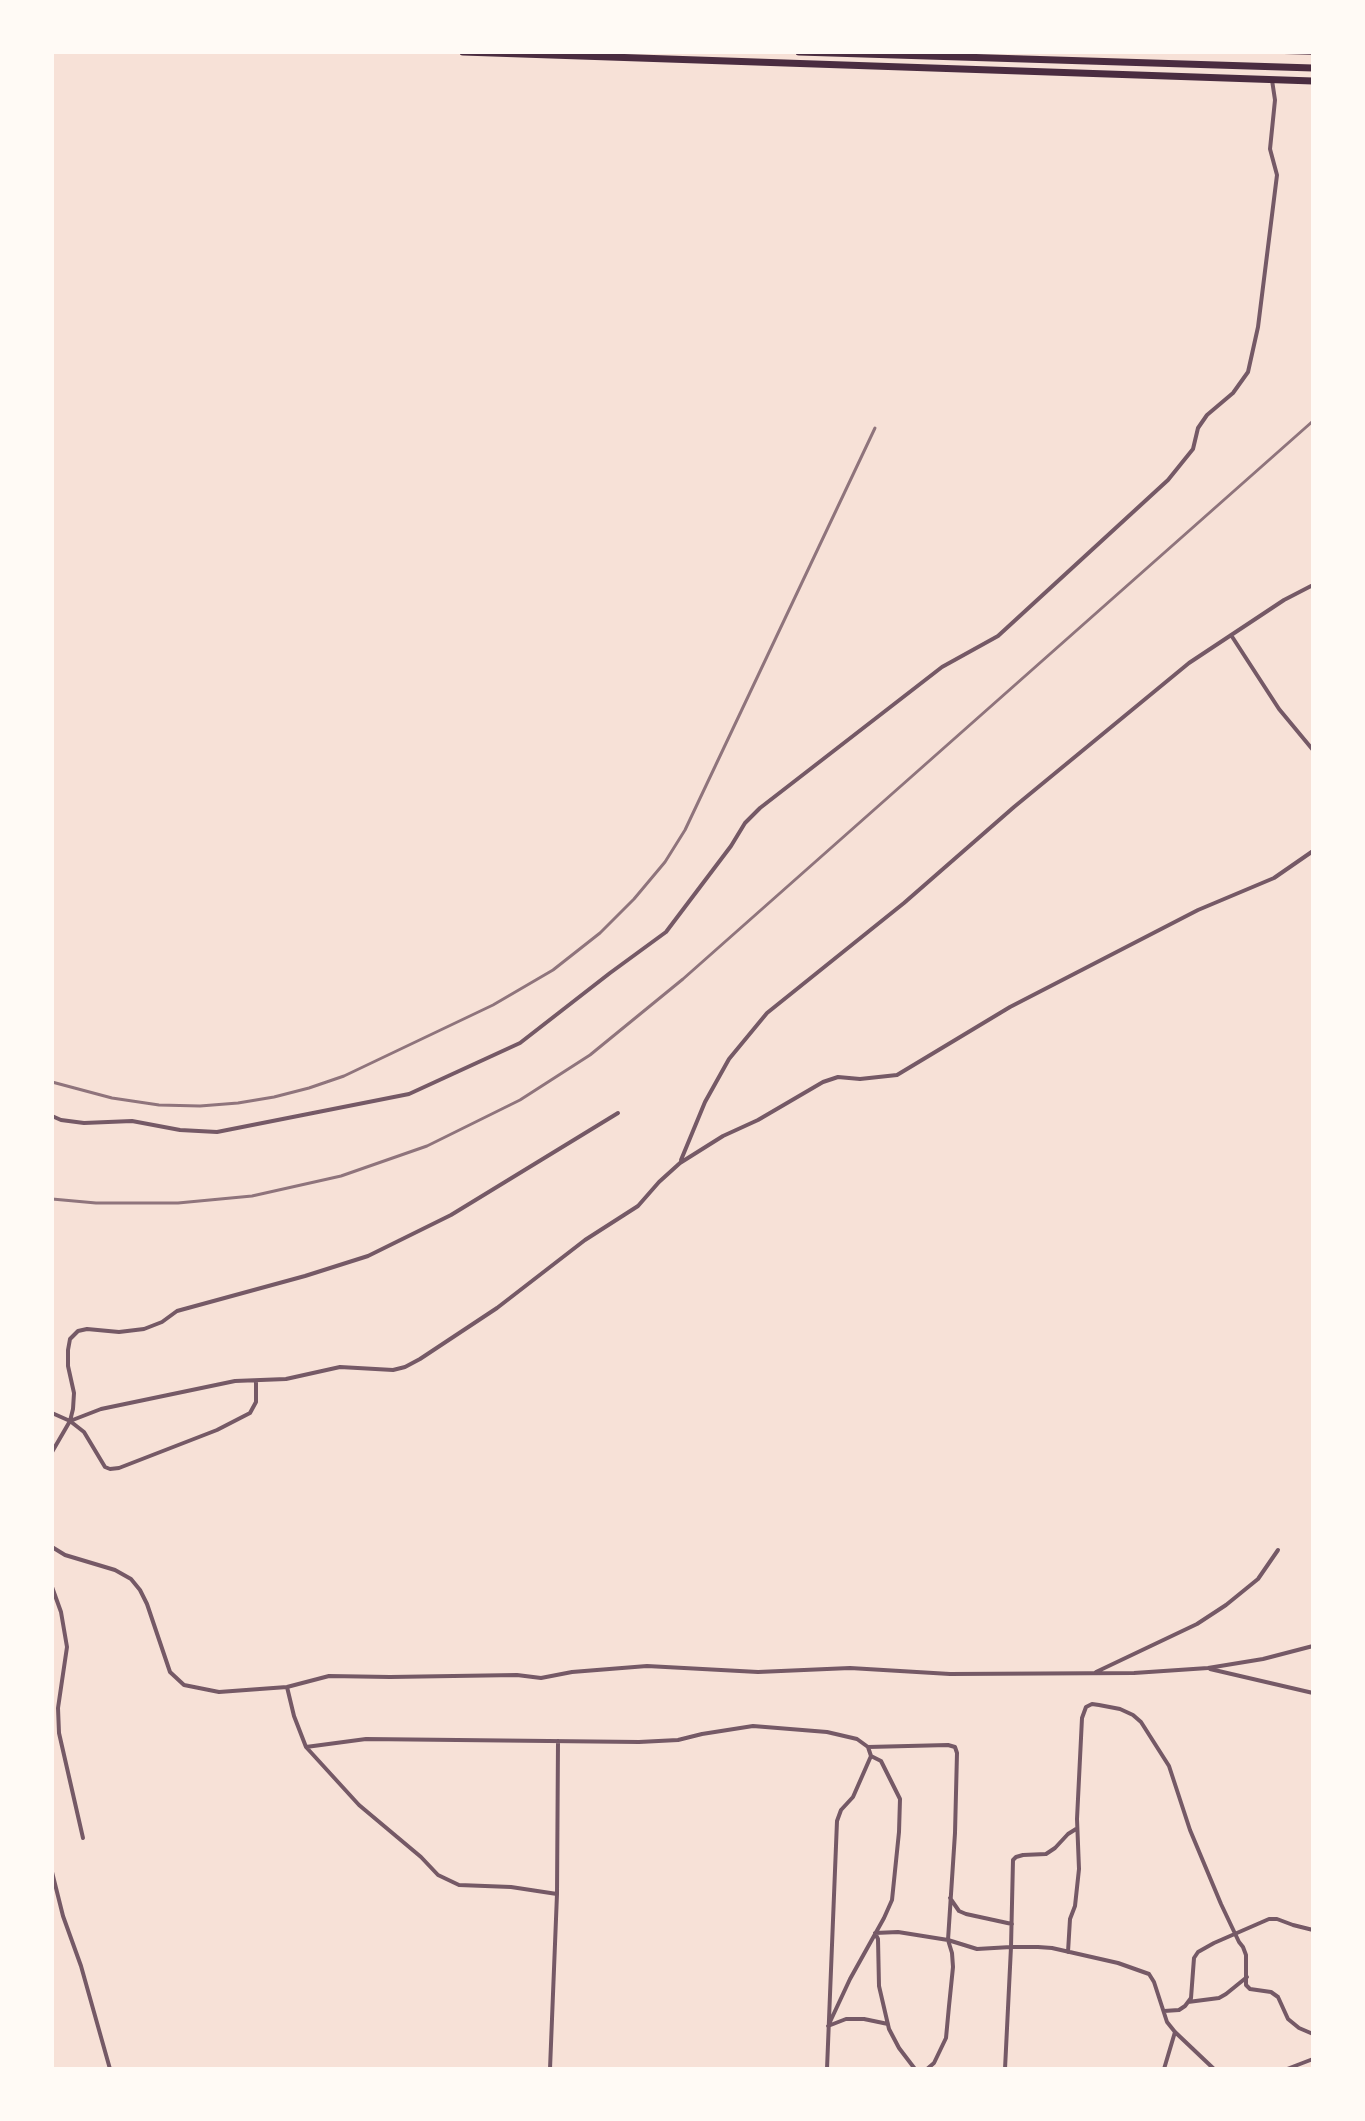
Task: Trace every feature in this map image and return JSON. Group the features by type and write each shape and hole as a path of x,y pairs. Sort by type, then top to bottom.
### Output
{"highway":[{"path":"463,52 1313,81"},
{"path":"799,52 1313,68"}],"street":[{"path":"1284,52 1313,53"},
{"path":"52,1116 84,1123 132,1121 180,1130 217,1132 409,1094 520,1043 666,932 745,823 760,808 942,667 998,636 1168,480 1193,449 1198,428 1207,415 1233,393 1248,372 1258,327 1277,175 1270,149 1275,100 1272,80"},
{"path":"680,1163 705,1102 729,1059 767,1013 904,903 1014,807 1189,663 1284,600 1313,585"},
{"path":"1231,635 1279,709 1313,750"},
{"path":"70,1421 101,1409 235,1381 286,1379 340,1367 393,1370 420,1359 497,1308 585,1240 638,1206 680,1163 723,1136 758,1120 823,1082 838,1077 860,1079 897,1075 1010,1007 1198,910 1274,878 1313,851"},
{"path":"52,1452 70,1421 74,1393 69,1378 68,1350 70,1339 78,1331 144,1329 162,1322 177,1311 368,1256 451,1215 618,1113"},
{"path":"52,1413 84,1432 105,1467 119,1468 244,1417 254,1408 256,1382"},
{"path":"52,1547 65,1555 115,1570 131,1579 147,1604 170,1672 184,1685 219,1692 287,1687 329,1676 517,1675 541,1678 572,1672 647,1666 758,1672 850,1668 950,1674 1093,1673 1208,1668 1263,1659 1313,1646"},
{"path":"1093,1673 1197,1624 1226,1605 1258,1579 1278,1550"},
{"path":"52,1587 61,1612 67,1647 58,1708 59,1733 83,1838"},
{"path":"1208,1668 1313,1693"},
{"path":"287,1687 306,1747 359,1805 438,1875 459,1885 511,1887 557,1894"},
{"path":"1068,1952 1079,1869 1082,1718 1086,1707 1092,1704 1120,1709 1141,1722 1169,1766 1190,1830 1246,1955 1246,1985 1278,1997 1288,2019 1313,2034"},
{"path":"306,1747 366,1739 678,1740 753,1726 827,1732 857,1739 868,1747 871,1756 853,1797 841,1810 837,1821 827,2069"},
{"path":"550,2069 557,1894 558,1741"},
{"path":"868,1747 955,1747 957,1760 948,1940 953,1967 946,2038 934,2063 927,2069"},
{"path":"828,2026 892,1900 900,1799 881,1761 871,1756"},
{"path":"1005,2069 1013,1860 1023,1855 1046,1854 1078,1829"},
{"path":"52,1872 110,2069"},
{"path":"950,1898 959,1911 966,1914 1012,1924"},
{"path":"1164,2011 1179,2010 1191,1998 1194,1958 1214,1943 1269,1919 1313,1930"},
{"path":"875,1933 898,1932 948,1940 977,1949 1038,1947 1118,1963 1149,1974 1167,2022 1214,2069"},
{"path":"875,1933 878,1939 879,1986 888,2024 899,2048 915,2069"},
{"path":"1188,2002 1219,1998 1247,1977"},
{"path":"828,2026 846,2019 888,2024"},
{"path":"1164,2069 1175,2032"},
{"path":"1287,2069 1313,2059"}],"railway":[{"path":"52,1199 96,1203 178,1203 252,1196 341,1176 427,1146 520,1100 590,1055 683,979 1313,421"},
{"path":"52,1082 112,1098 159,1105 200,1106 238,1103 309,1088 344,1076 493,1005 553,970 600,933 665,862 685,830 875,428"}]}
